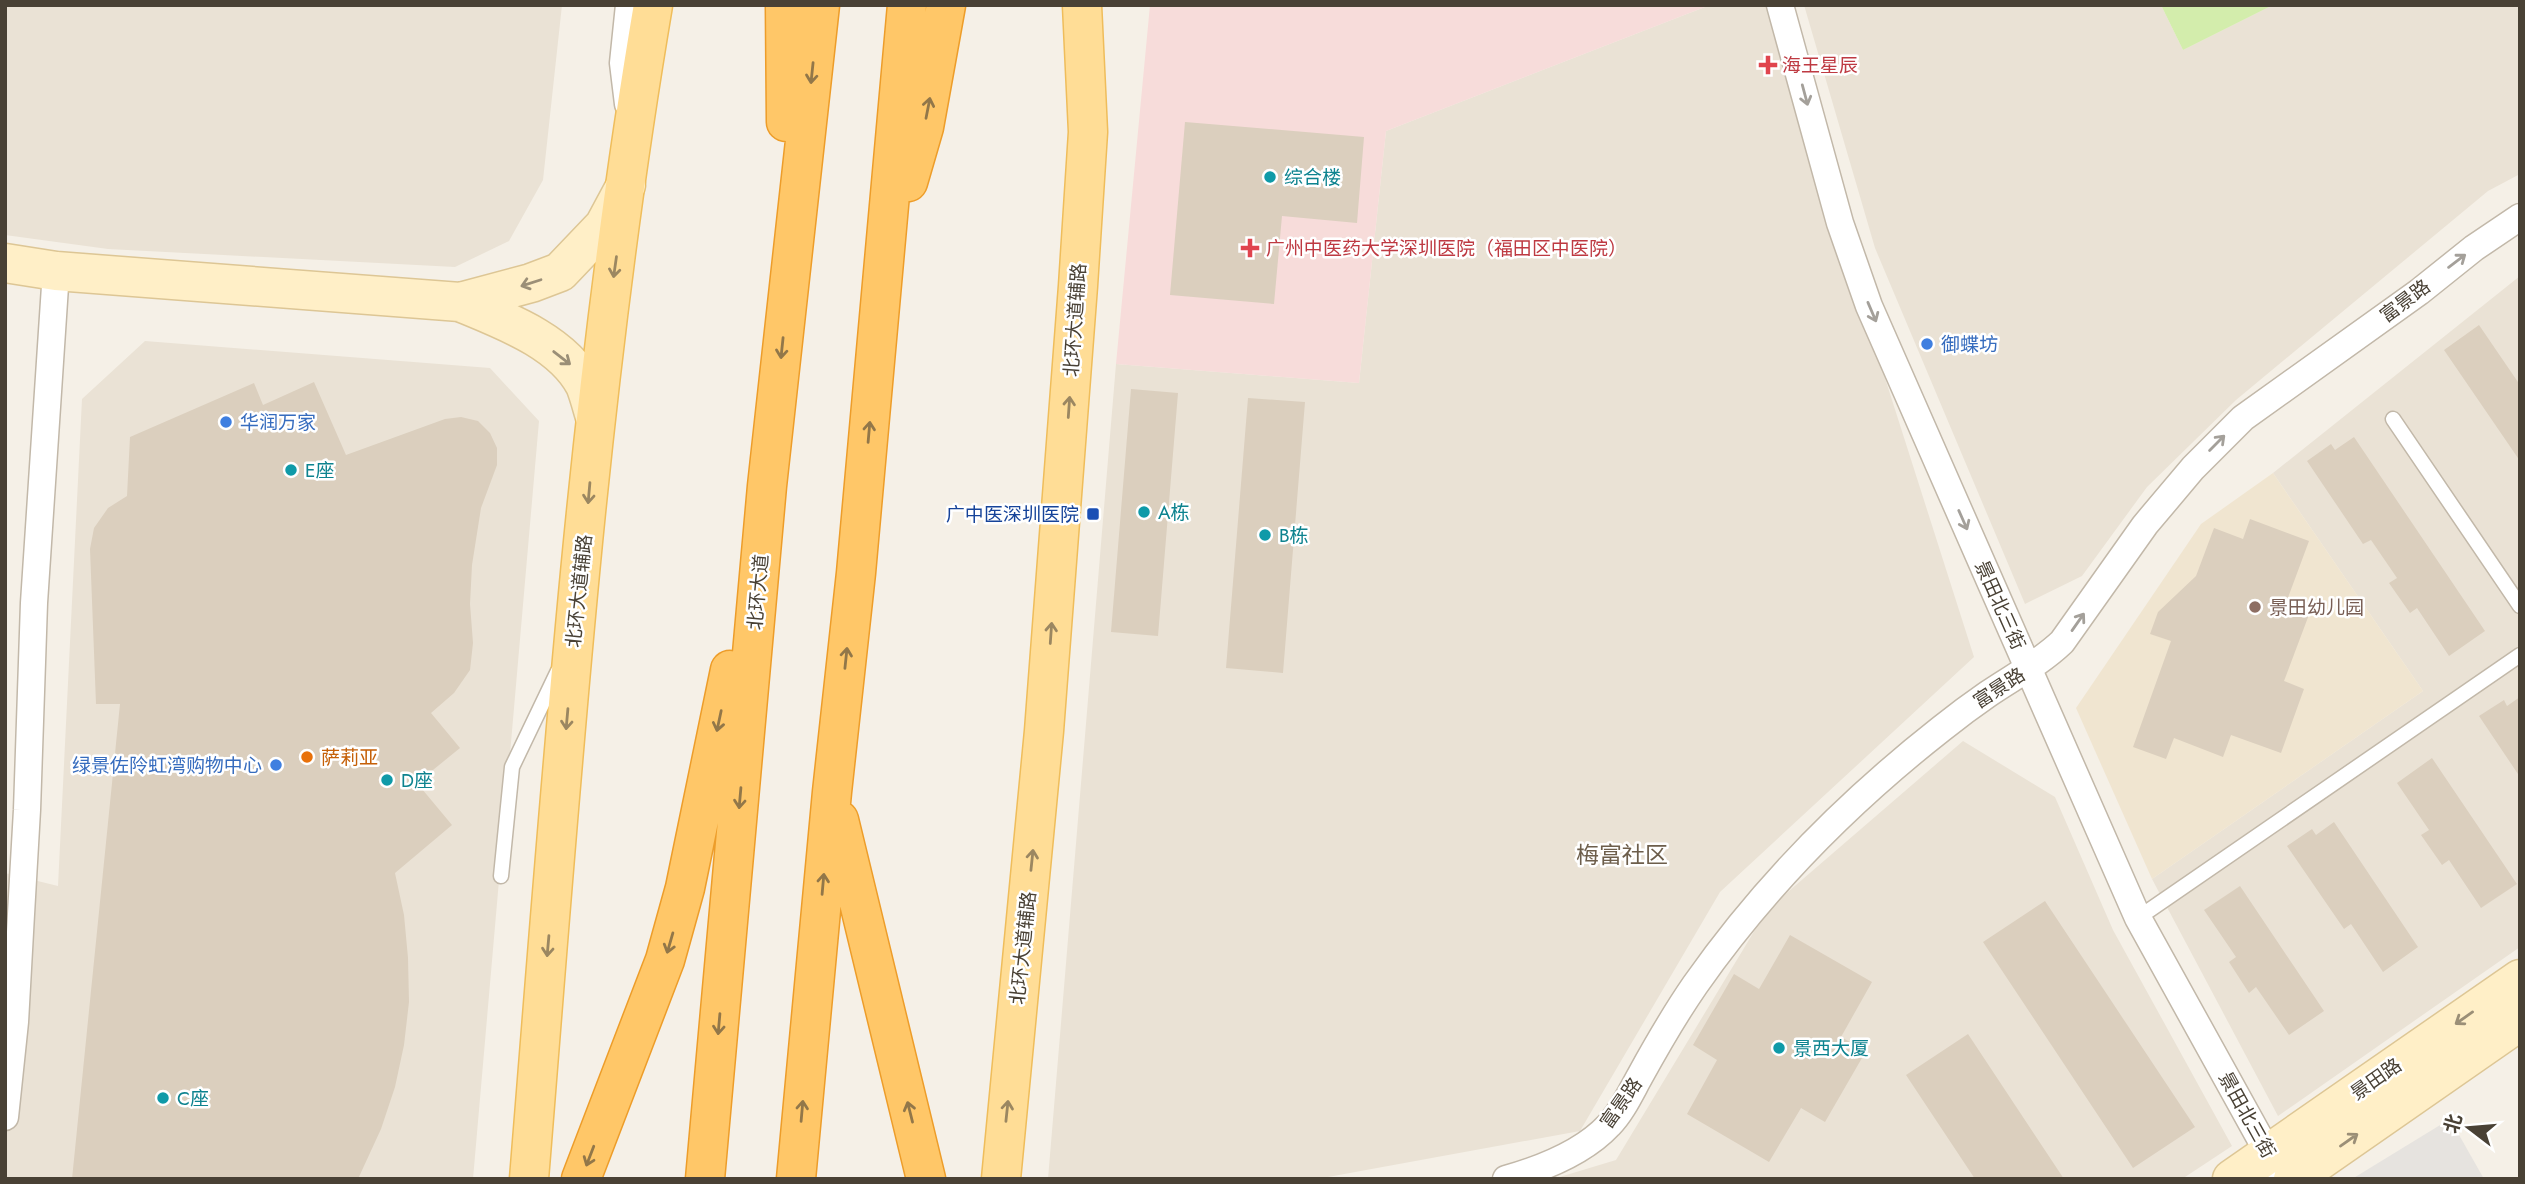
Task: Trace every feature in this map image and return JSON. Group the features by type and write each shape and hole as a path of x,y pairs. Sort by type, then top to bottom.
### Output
{"highway":[{"path":"785,5 788,295"},
{"name":"北环大道","path":"705,1179 768,486 820,5"},
{"path":"796,1179 832,792 856,573 906,5"},
{"path":"884,268 924,127 946,5"},
{"path":"581,1179 665,960 685,888 768,486"},
{"path":"832,792 926,1179"}],"main road":[{"name":"北环大道辅路","path":"529,1179 595,417 632,130 653,5"},
{"name":"北环大道辅路","path":"1001,1179 1044,731 1088,132 1082,5"}],"street":[{"path":"629,5 623,63 632,130"},
{"path":"1088,132 1095,5"},
{"name":"景田北三街","path":"1780,5 1840,223 1869,306 2138,918 2282,1171"},
{"path":"460,302 531,283 560,272 604,226 626,184"},
{"name":"富景路","path":"1506,1179 1566,1155 1585,1145 1609,1125 1693,988 1746,915 1773,885 1875,786 1935,734 2062,642 2145,525 2193,468 2243,418 2419,292 2474,248 2520,218"},
{"path":"5,264 56,271 460,302 521,327 571,365 585,386 595,417"},
{"path":"5,1117 20,941 34,603 56,271"},
{"name":"景田路","path":"2282,1171 2520,979"},
{"name":"景田路","path":"2232,1179 2282,1171 2520,1021"}],"lane":[{"path":"2393,418 2520,606"},
{"path":"501,876 512,767 574,639"},
{"path":"2138,918 2520,654"}],"shaded area":[{"path":"5,5 562,5 543,180 509,241 455,267 108,249 5,235"},
{"name":"广州中医药大学深圳医院（福田区中医院）","path":"1150,5 1710,5 1386,131 1359,383 1116,364"},
{"path":"1710,5 1766,5 1974,657 1720,892 1580,1131 1317,1179 1048,1179 1116,364 1359,383 1386,131"},
{"path":"1804,5 2161,5 2183,50 2273,5 2520,5 2520,174 2488,191 2236,400 2147,487 2082,576 2025,604 1875,248"},
{"path":"2520,276 2520,947 2278,1116 2152,879 2423,691 2273,473"},
{"name":"绿景佐阾虹湾购物中心","path":"145,341 490,368 539,421 473,1179 5,1179 5,873 58,886 82,399"},
{"name":"景田幼儿园","path":"2273,473 2423,691 2152,879 2076,708 2201,524"},
{"path":"1963,741 2055,797 2113,930 2232,1146 2182,1179 1553,1179 1616,1160 1767,910"},
{"path":"2450,1119 2484,1179 2352,1179"}],"green space":[{"path":"2161,5 2273,5 2183,50"}],"building":[{"name":"综合楼","path":"1185,122 1364,137 1357,223 1282,216 1274,304 1170,295"},
{"path":"2479,325 2520,385 2520,461 2444,350"},
{"name":"绿景佐阾虹湾购物中心","path":"314,382 346,455 445,419 461,417 478,421 490,433 497,448 497,465 481,508 472,565 470,604 473,643 470,670 454,693 431,713 460,748 417,783 452,825 395,873 404,915 409,1002 395,1087 381,1129 358,1179 72,1179 120,704 96,704 90,549 94,528 108,508 127,496 130,437 254,383 263,405"},
{"name":"A栋","path":"1131,389 1178,393 1158,636 1111,632"},
{"name":"B栋","path":"1248,398 1305,402 1283,673 1226,668"},
{"path":"2354,437 2485,631 2449,656 2417,608 2410,613 2389,583 2397,578 2371,540 2363,544 2307,461 2331,444 2335,450"},
{"path":"2250,519 2309,541 2286,603 2310,612 2284,681 2304,689 2281,753 2231,735 2223,757 2174,738 2166,759 2133,747 2171,641 2150,634 2158,612 2196,576 2214,528 2243,539"},
{"path":"2520,697 2520,777 2479,716 2504,700 2507,706"},
{"path":"2432,758 2517,884 2481,908 2449,860 2442,865 2421,835 2429,830 2397,783"},
{"path":"2334,822 2418,947 2383,972 2351,924 2344,929 2287,846 2312,829 2316,835"},
{"path":"2240,886 2324,1011 2289,1035 2256,987 2249,993 2229,962 2236,957 2204,910"},
{"path":"2045,901 2195,1127 2133,1168 1983,942"},
{"name":"景西大厦","path":"1790,935 1872,982 1841,1037 1866,1051 1825,1122 1801,1108 1769,1162 1687,1114 1717,1060 1693,1045 1734,974 1759,989"},
{"path":"1968,1034 2064,1179 1975,1179 1906,1075"}],"place":[{"name":"海王星辰","path":"1768,65"},
{"name":"综合楼","path":"1270,177"},
{"name":"广州中医药大学深圳医院（福田区中医院）","path":"1250,248"},
{"name":"御蝶坊","path":"1927,344"},
{"name":"华润万家","path":"226,422"},
{"name":"E座","path":"291,470"},
{"name":"A栋","path":"1144,512"},
{"name":"广中医深圳医院","path":"1093,514"},
{"name":"B栋","path":"1265,535"},
{"name":"景田幼儿园","path":"2255,607"},
{"name":"萨莉亚","path":"307,757"},
{"name":"绿景佐阾虹湾购物中心","path":"276,765"},
{"name":"D座","path":"387,780"},
{"name":"景西大厦","path":"1779,1048"},
{"name":"C座","path":"163,1098"}],"district":[{"name":"梅富社区","path":"1622,855"}]}
